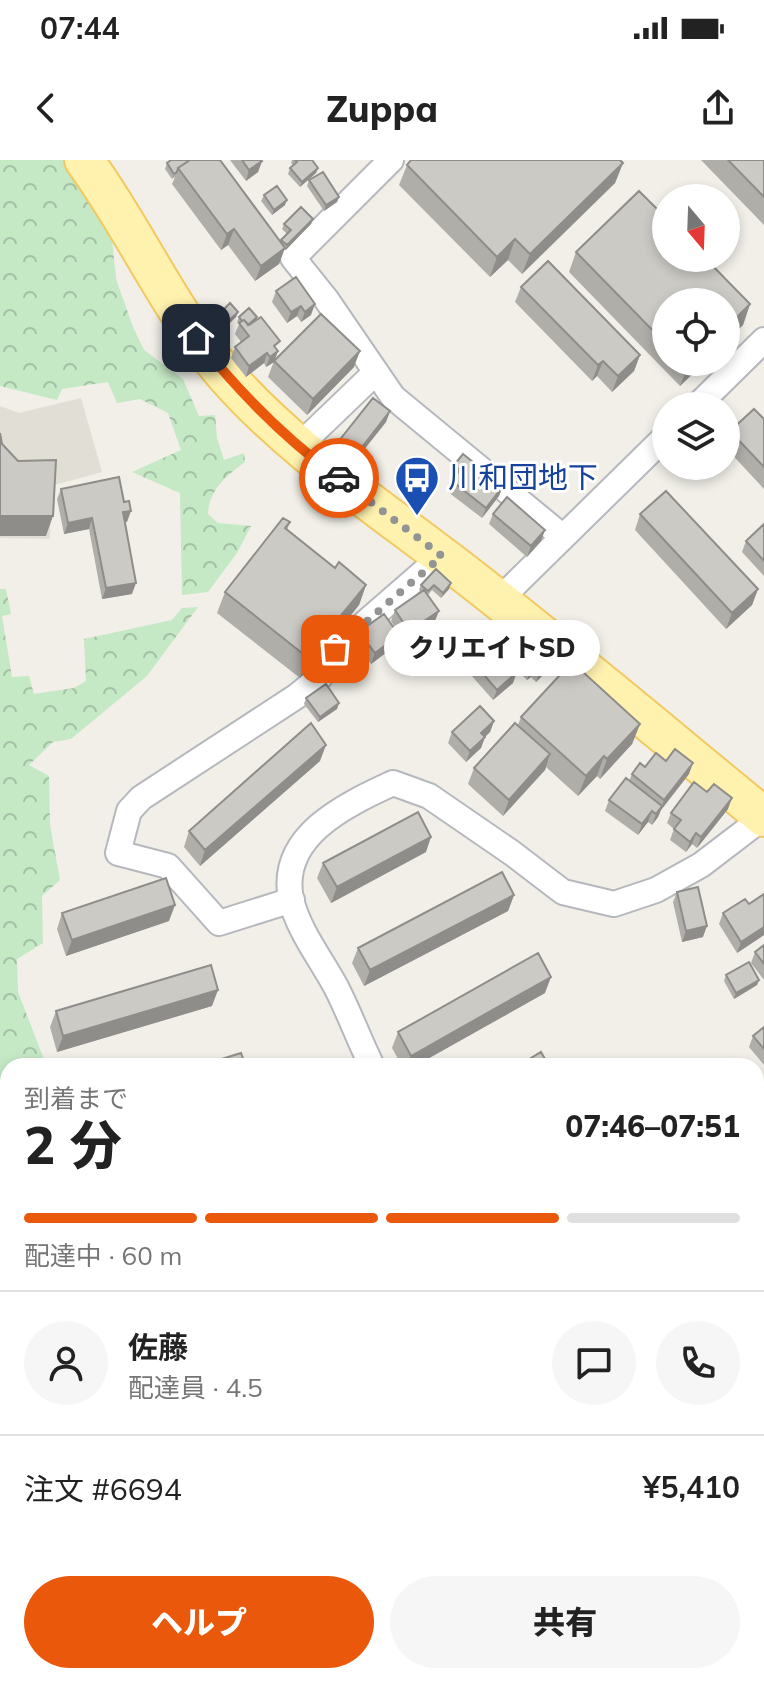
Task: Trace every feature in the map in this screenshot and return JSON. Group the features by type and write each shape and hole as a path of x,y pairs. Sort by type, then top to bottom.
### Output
{"main road":[{"path":"84,160 196,338 264,415 299,446 499,600 764,817"}],"street":[{"path":"391,160 293,258 326,299 393,397 563,537"},
{"path":"711,392 764,340"},
{"path":"299,446 376,372"},
{"path":"499,600 652,450"},
{"path":"292,900 219,923 168,866 118,853 129,811 141,798 172,776 297,696 320,677 335,649 442,556"},
{"path":"368,1058 292,900 292,872 300,847 316,827 344,806 393,783 429,796 563,892 614,904 656,890 701,865 764,817"}],"shaded area":[{"path":"81,398 102,472 51,486 50,539 0,538 0,406 19,413"}],"green space":[{"path":"0,160 72,160 111,229 116,279 144,350 183,379 199,416 215,415 217,438 224,460 244,453 245,462 215,491 208,514 218,523 251,526 237,553 208,592 182,595 180,493 132,472 181,450 168,413 140,399 117,403 108,382 62,389 57,400 0,386"},
{"path":"0,589 6,589 11,614 2,616 12,677 29,676 34,694 74,688 86,681 84,639 172,620 182,608 198,607 147,676 71,739 53,742 29,765 49,776 50,825 60,880 42,896 43,943 17,959 18,992 43,1058 0,1058"}],"building":[{"path":"171,160 190,160 174,174 167,163"},
{"path":"190,160 220,160 285,248 261,266 234,229 227,234 178,168"},
{"path":"242,160 261,160 262,161 249,170"},
{"path":"295,160 312,160 318,168 302,182 290,168 297,162"},
{"path":"411,160 620,160 623,163 530,254 515,239 497,257 407,165"},
{"path":"728,160 764,160 764,197"},
{"path":"323,172 339,197 326,205 309,180"},
{"path":"277,186 287,200 274,210 264,195"},
{"path":"639,191 652,204 652,272 719,272 734,288 652,288 652,330 576,252"},
{"path":"301,207 313,219 287,245 281,240 291,230 284,224"},
{"path":"548,261 640,355 618,376 603,361 598,365 521,287"},
{"path":"296,277 315,304 305,312 301,306 291,312 276,291"},
{"path":"740,294 750,304 740,314"},
{"path":"230,303 238,312 218,331 211,322"},
{"path":"249,308 257,317 248,325 239,317"},
{"path":"321,314 360,351 313,399 274,361"},
{"path":"261,317 280,341 274,346 278,351 270,357 267,353 249,366 235,347 249,336 239,323 244,320 249,325"},
{"path":"373,398 390,411 355,456 338,442"},
{"path":"754,409 764,419 764,467 740,442 740,422"},
{"path":"0,433 2,444 18,461 56,460 53,516 0,516"},
{"path":"463,454 503,486 486,508 452,481 460,470 454,465"},
{"path":"119,477 124,502 129,501 131,511 123,512 136,583 106,588 92,518 68,523 61,489"},
{"path":"666,491 758,589 732,613 640,514"},
{"path":"507,497 545,530 531,546 493,514"},
{"path":"283,518 290,522 285,528 335,568 339,562 366,585 307,657 225,592"},
{"path":"764,524 764,561 746,541"},
{"path":"436,569 451,583 443,593 434,585 428,591 421,585"},
{"path":"424,590 439,611 409,631 395,610"},
{"path":"384,614 399,635 375,653 359,632"},
{"path":"464,621 468,625 473,622 517,672 497,690 453,639 458,634 454,630"},
{"path":"528,634 537,642 540,640 555,656 540,671 535,666 531,670 514,647"},
{"path":"572,662 640,724 586,776 521,717"},
{"path":"326,684 339,703 320,717 306,698"},
{"path":"480,706 494,721 481,733 485,737 470,751 452,732"},
{"path":"311,723 326,745 205,850 189,831"},
{"path":"515,723 550,754 509,800 474,768"},
{"path":"675,749 693,763 664,800 632,774 640,763 645,767 656,753 666,761"},
{"path":"626,778 662,806 656,814 652,811 642,824 609,800"},
{"path":"694,782 707,792 714,784 732,798 701,837 696,833 690,842 674,829 681,820 671,813"},
{"path":"418,812 431,837 337,887 323,863"},
{"path":"502,872 514,895 370,970 358,948"},
{"path":"166,878 175,905 72,940 62,913"},
{"path":"698,887 707,926 686,931 677,892"},
{"path":"764,894 764,927 741,942 723,913 745,899 749,904"},
{"path":"764,945 764,964 755,952"},
{"path":"538,953 551,977 411,1056 398,1032"},
{"path":"749,962 759,980 736,993 726,975"},
{"path":"211,965 218,990 63,1036 56,1011"},
{"path":"764,1027 764,1049 753,1036"},
{"path":"241,1053 243,1058 225,1058"}],"way so far":[{"path":"335,649 442,556 339,478"}],"place":[{"name":"川和団地下","path":"417,517"},
{"name":"クリエイトSD","path":"335,649"}],"route":[{"path":"196,338 264,415 339,478"}]}
